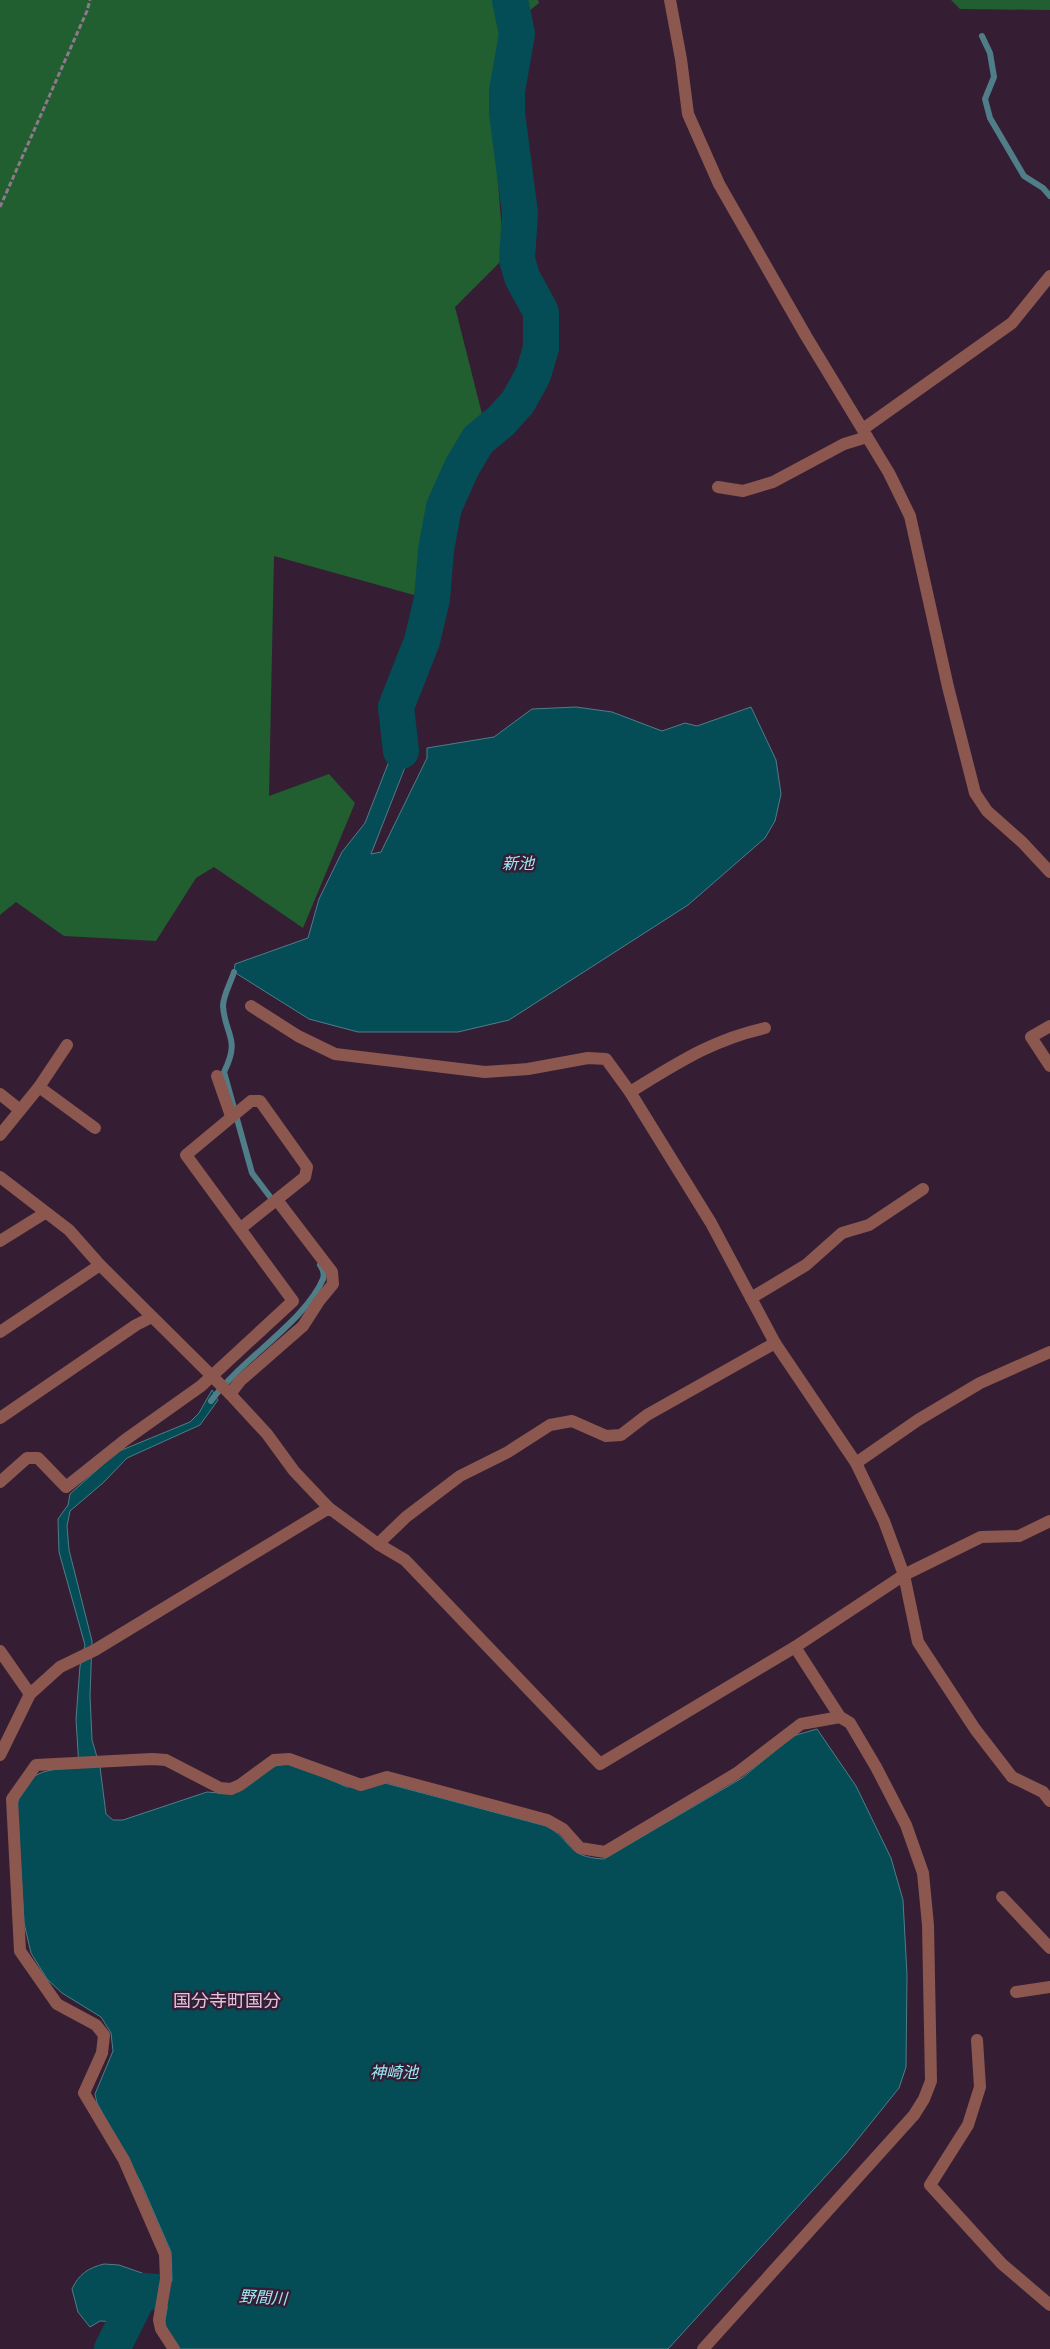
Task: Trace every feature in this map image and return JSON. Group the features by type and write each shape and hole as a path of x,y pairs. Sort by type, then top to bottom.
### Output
{"street":[{"path":"670,0 681,59 688,114 719,184 806,336 889,473 910,516 948,687 975,793 987,811 1022,842 1050,872"},
{"path":"718,487 743,491 773,482 865,433 1012,324 1050,276"},
{"path":"252,1006 298,1036 335,1054 484,1072 528,1069 588,1058 606,1059 630,1092 712,1223 775,1343 820,1413 856,1463 884,1521 904,1575 918,1642 974,1730 1012,1778 1042,1792 1050,1801"},
{"path":"1050,1026 1031,1038 1050,1066"},
{"path":"630,1092 695,1052 738,1034 765,1028"},
{"path":"0,1135 39,1087 67,1045"},
{"path":"218,1076 231,1116"},
{"path":"39,1087 96,1128"},
{"path":"0,1094 20,1110"},
{"path":"221,1386 293,1301 186,1155 251,1101 260,1101 307,1167 305,1177 240,1228"},
{"path":"0,1177 27,1195 45,1213 68,1230 100,1265 267,1434 294,1471 329,1508 378,1544 405,1560 600,1764 795,1647 904,1575 982,1536 1019,1536 1050,1521"},
{"path":"751,1298 806,1265 842,1233 869,1225 923,1189"},
{"path":"0,1482 27,1458 38,1458 66,1486 125,1440 201,1386 221,1386 240,1382 304,1326 319,1300 333,1284 332,1272 277,1200"},
{"path":"0,1240 45,1213"},
{"path":"0,1332 100,1265"},
{"path":"0,1418 136,1325 152,1317"},
{"path":"378,1544 406,1517 460,1476 508,1452 550,1424 572,1421 606,1436 621,1435 647,1415 775,1343"},
{"path":"856,1463 918,1420 980,1383 1050,1352"},
{"path":"0,1755 30,1694 60,1667 95,1650 329,1508"},
{"path":"703,2349 914,2115 924,2099 931,2081 928,1924 923,1873 906,1825 876,1766 850,1723 840,1717 795,1647"},
{"path":"0,1651 30,1694"},
{"path":"174,2349 161,2329 160,2312 166,2279 165,2254 131,2177 84,2093 102,2053 104,2035 96,2025 57,2004 20,1951 12,1799 36,1765 166,1760 220,1788 231,1789 240,1785 274,1760 289,1759 361,1785 387,1778 547,1820 564,1829 580,1848 605,1852 736,1773 802,1724 840,1717"},
{"path":"1002,1896 1050,1948"},
{"path":"1016,1992 1050,1987"},
{"path":"977,2040 980,2087 971,2116 968,2125 930,2185 1002,2264 1050,2305"}],"path":[{"path":"0,206 88,11 90,0"}],"green space":[{"path":"0,0 538,0 539,3 508,28 492,108 504,258 455,307 483,418 450,459 414,595 274,556 269,796 329,774 355,803 303,928 214,867 196,878 156,941 64,936 16,902 0,915"},
{"path":"951,0 1050,0 1050,10 960,9"}],"water":[{"name":"新池","path":"576,707 612,712 662,731 685,723 697,726 751,707 776,760 781,794 775,821 765,838 688,905 509,1020 458,1032 358,1032 309,1019 234,972 235,964 308,938 319,899 342,852 365,823 393,751 411,752 371,854 381,852 427,758 427,748 494,737 532,709"},
{"name":"神崎池","path":"212,1390 218,1400 200,1425 127,1458 104,1482 70,1511 67,1526 69,1550 92,1641 90,1696 92,1740 100,1767 106,1814 113,1820 123,1820 207,1792 233,1794 275,1766 292,1763 347,1787 385,1783 546,1826 555,1831 570,1847 582,1855 604,1859 742,1778 793,1736 817,1729 856,1786 891,1858 903,1900 907,1975 906,2067 899,2088 845,2155 668,2349 180,2349 164,2326 172,2280 171,2252 141,2183 97,2103 95,2094 113,2051 111,2033 101,2017 62,1993 47,1979 31,1953 24,1923 17,1805 21,1793 32,1778 47,1771 79,1768 76,1719 80,1666 85,1645 59,1552 58,1519 68,1505 70,1494 117,1452 190,1422 199,1413"},
{"path":"104,2264 119,2265 159,2279 154,2307 136,2323 100,2321 90,2327 78,2312 72,2289 85,2272 93,2267"}],"waterway":[{"path":"401,751 396,707 422,641 432,599 436,550 444,507 462,467 478,440 501,421 518,402 533,375 541,348 541,312 522,277 517,259 520,213 507,113 507,91 517,34 510,0"},
{"path":"982,36 990,53 994,77 985,99 990,118 1024,176 1043,188 1050,196"},
{"path":"234,972 223,1002 224,1016 232,1044 229,1061 224,1072 252,1173 274,1202"},
{"path":"211,1401 223,1386 302,1310 314,1295 323,1279 324,1275 320,1265"},
{"name":"野間川","path":"112,2349 141,2291 157,2292"}],"district":[{"name":"国分寺町国分","path":"227,2001"}]}
